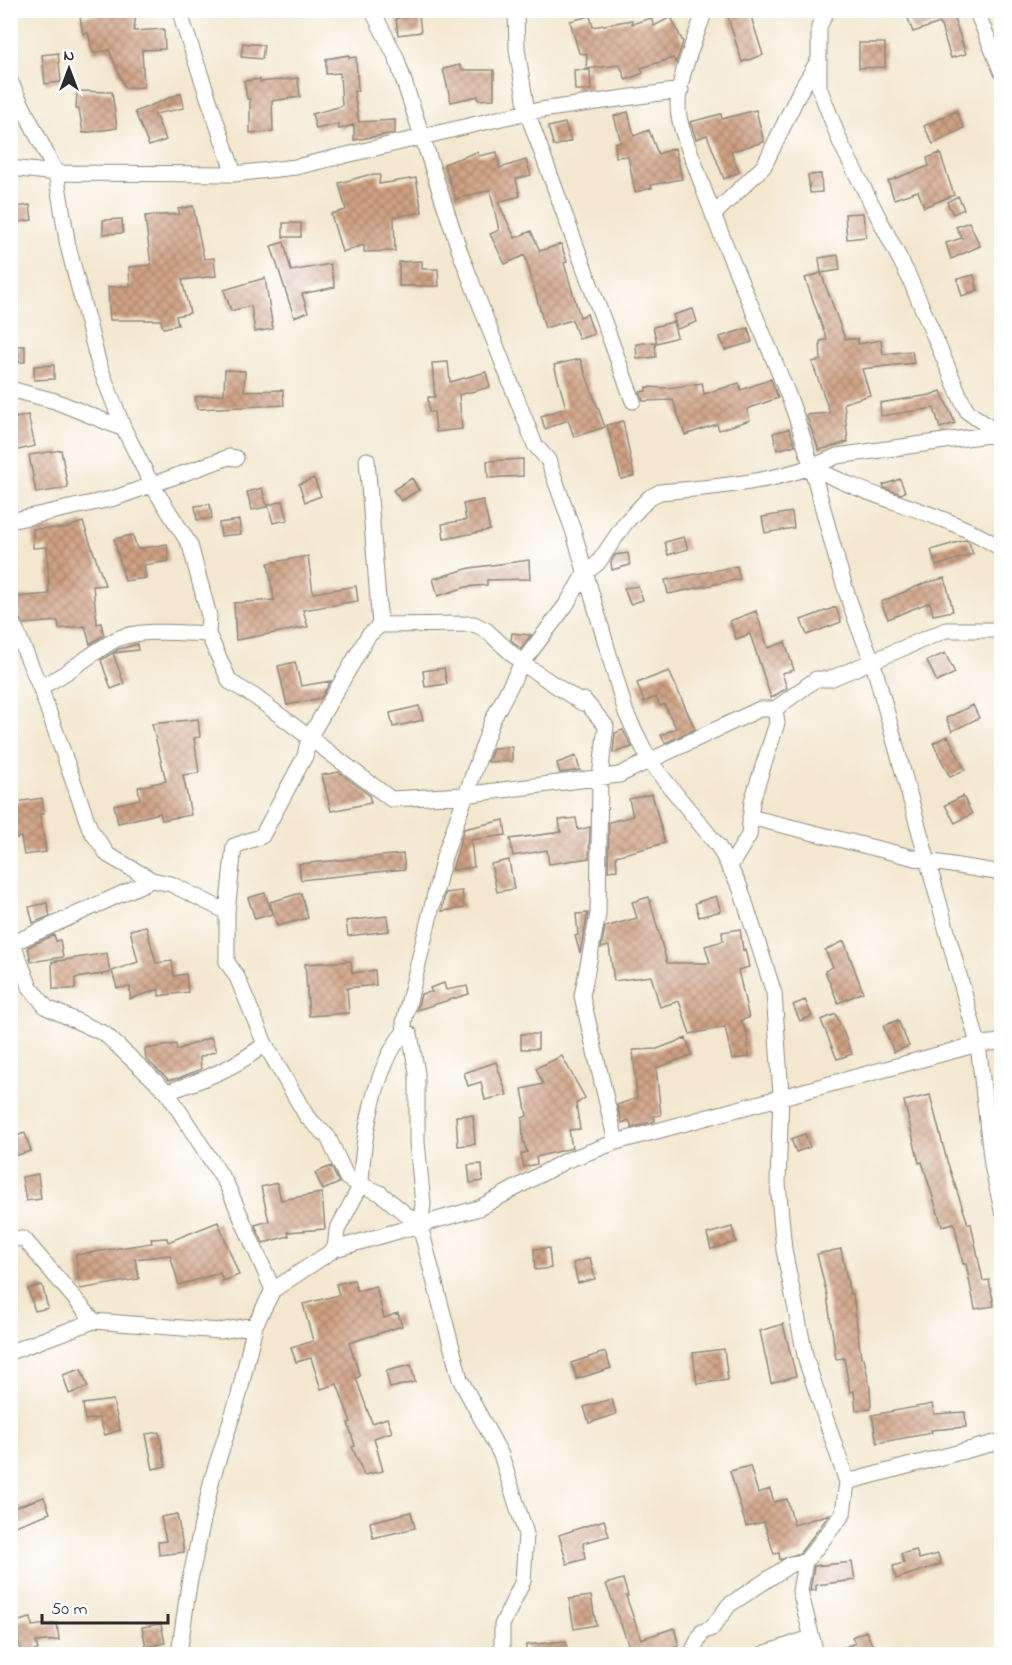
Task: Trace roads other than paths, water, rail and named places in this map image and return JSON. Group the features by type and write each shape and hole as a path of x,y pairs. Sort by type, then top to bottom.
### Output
{"street":[{"path":"182,10 187,33 234,174"},
{"path":"372,10 396,57 460,252 535,445 548,460 585,573 626,713 650,762 718,846 740,887 774,993 781,1095 778,1183 784,1250 806,1360 847,1482 843,1514 805,1562 800,1592 810,1638 816,1654"},
{"path":"516,10 516,49 528,112 633,401"},
{"path":"705,10 681,90 678,114 713,215 792,406 813,467 818,496 855,621 872,659 978,1044 992,1165 1002,1210"},
{"path":"827,10 819,27 819,87 841,144 909,277 962,401 968,412 999,433 1002,454"},
{"path":"976,10 1002,73"},
{"path":"713,215 764,166 799,93 819,59"},
{"path":"10,81 56,173 68,246 96,354 124,429 152,485 190,545 209,616 208,634 230,682 254,696 391,800 464,795 619,775 760,709 775,709 816,679 830,679 872,659 946,630 1002,630"},
{"path":"10,168 56,173 234,174 296,167 528,112 681,90"},
{"path":"10,389 55,401 124,429"},
{"path":"335,1249 338,1230 361,1185 367,1120 393,1044 405,1031 404,1022 444,857 492,721 522,663 566,605 585,573 597,562 626,522 650,496 660,492 728,486 813,467 837,456 999,433"},
{"path":"10,521 115,498 229,457 236,458"},
{"path":"367,460 380,625"},
{"path":"813,467 841,483 977,533 1002,549"},
{"path":"10,622 16,630 40,687 90,829 108,855 152,880 171,884 227,912"},
{"path":"420,1226 380,1193 347,1178 328,1137 307,1117 266,1044 237,977 227,962 227,912 234,846 262,836 305,756 309,738 369,636 380,625 474,624 486,630 522,663 582,703 584,700 606,726 600,777 598,914 582,996 616,1142"},
{"path":"40,687 58,680 117,639 152,633 208,634"},
{"path":"729,868 748,835 752,801 777,723 775,709"},
{"path":"750,817 927,861 1002,873"},
{"path":"152,880 12,940 30,987 46,1007 105,1034 167,1092 227,1185 273,1290"},
{"path":"405,1031 410,1034 417,1073 417,1142 423,1204 420,1226 460,1379 501,1455 526,1534 523,1581 502,1625 502,1654"},
{"path":"179,1654 189,1584 212,1479 239,1395 255,1325 273,1290 335,1249 479,1208 565,1161 616,1142 781,1095 978,1044 1002,1042"},
{"path":"167,1092 221,1073 231,1065 243,1062 266,1044"},
{"path":"10,1238 24,1239 94,1321"},
{"path":"10,1352 94,1321 220,1331 255,1325"},
{"path":"847,1482 1002,1441"},
{"path":"691,1654 702,1632 712,1628 729,1605 791,1564 805,1562"},
{"path":"763,1654 810,1638"}]}
